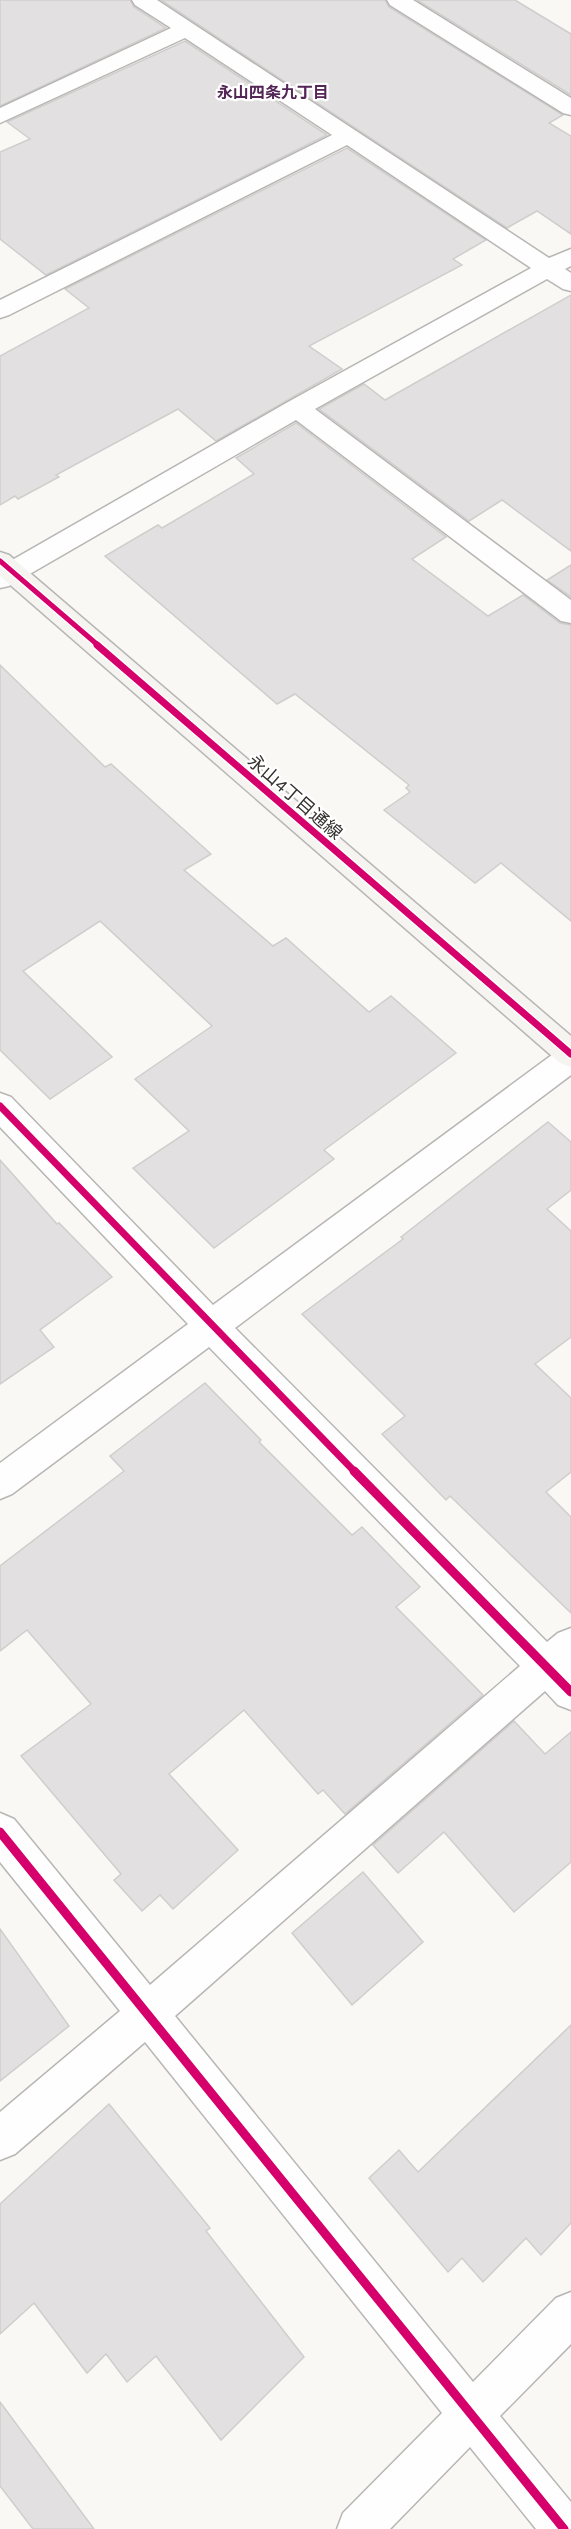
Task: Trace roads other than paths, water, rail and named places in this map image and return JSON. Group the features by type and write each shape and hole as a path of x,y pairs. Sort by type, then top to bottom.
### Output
{"street":[{"path":"143,0 571,284"},
{"path":"398,0 571,108"},
{"path":"0,116 187,28"},
{"path":"0,310 348,136"},
{"path":"4,571 571,256"},
{"path":"297,408 571,614"},
{"name":"永山4丁目通線","path":"4,571 571,1056"},
{"path":"0,1483 571,1056"},
{"path":"0,1106 211,1326 563,1668 0,2139"},
{"path":"0,1832 564,2529"},
{"path":"359,2529 571,2313"}],"district":[{"name":"永山四条九丁目","path":"273,92"}]}
